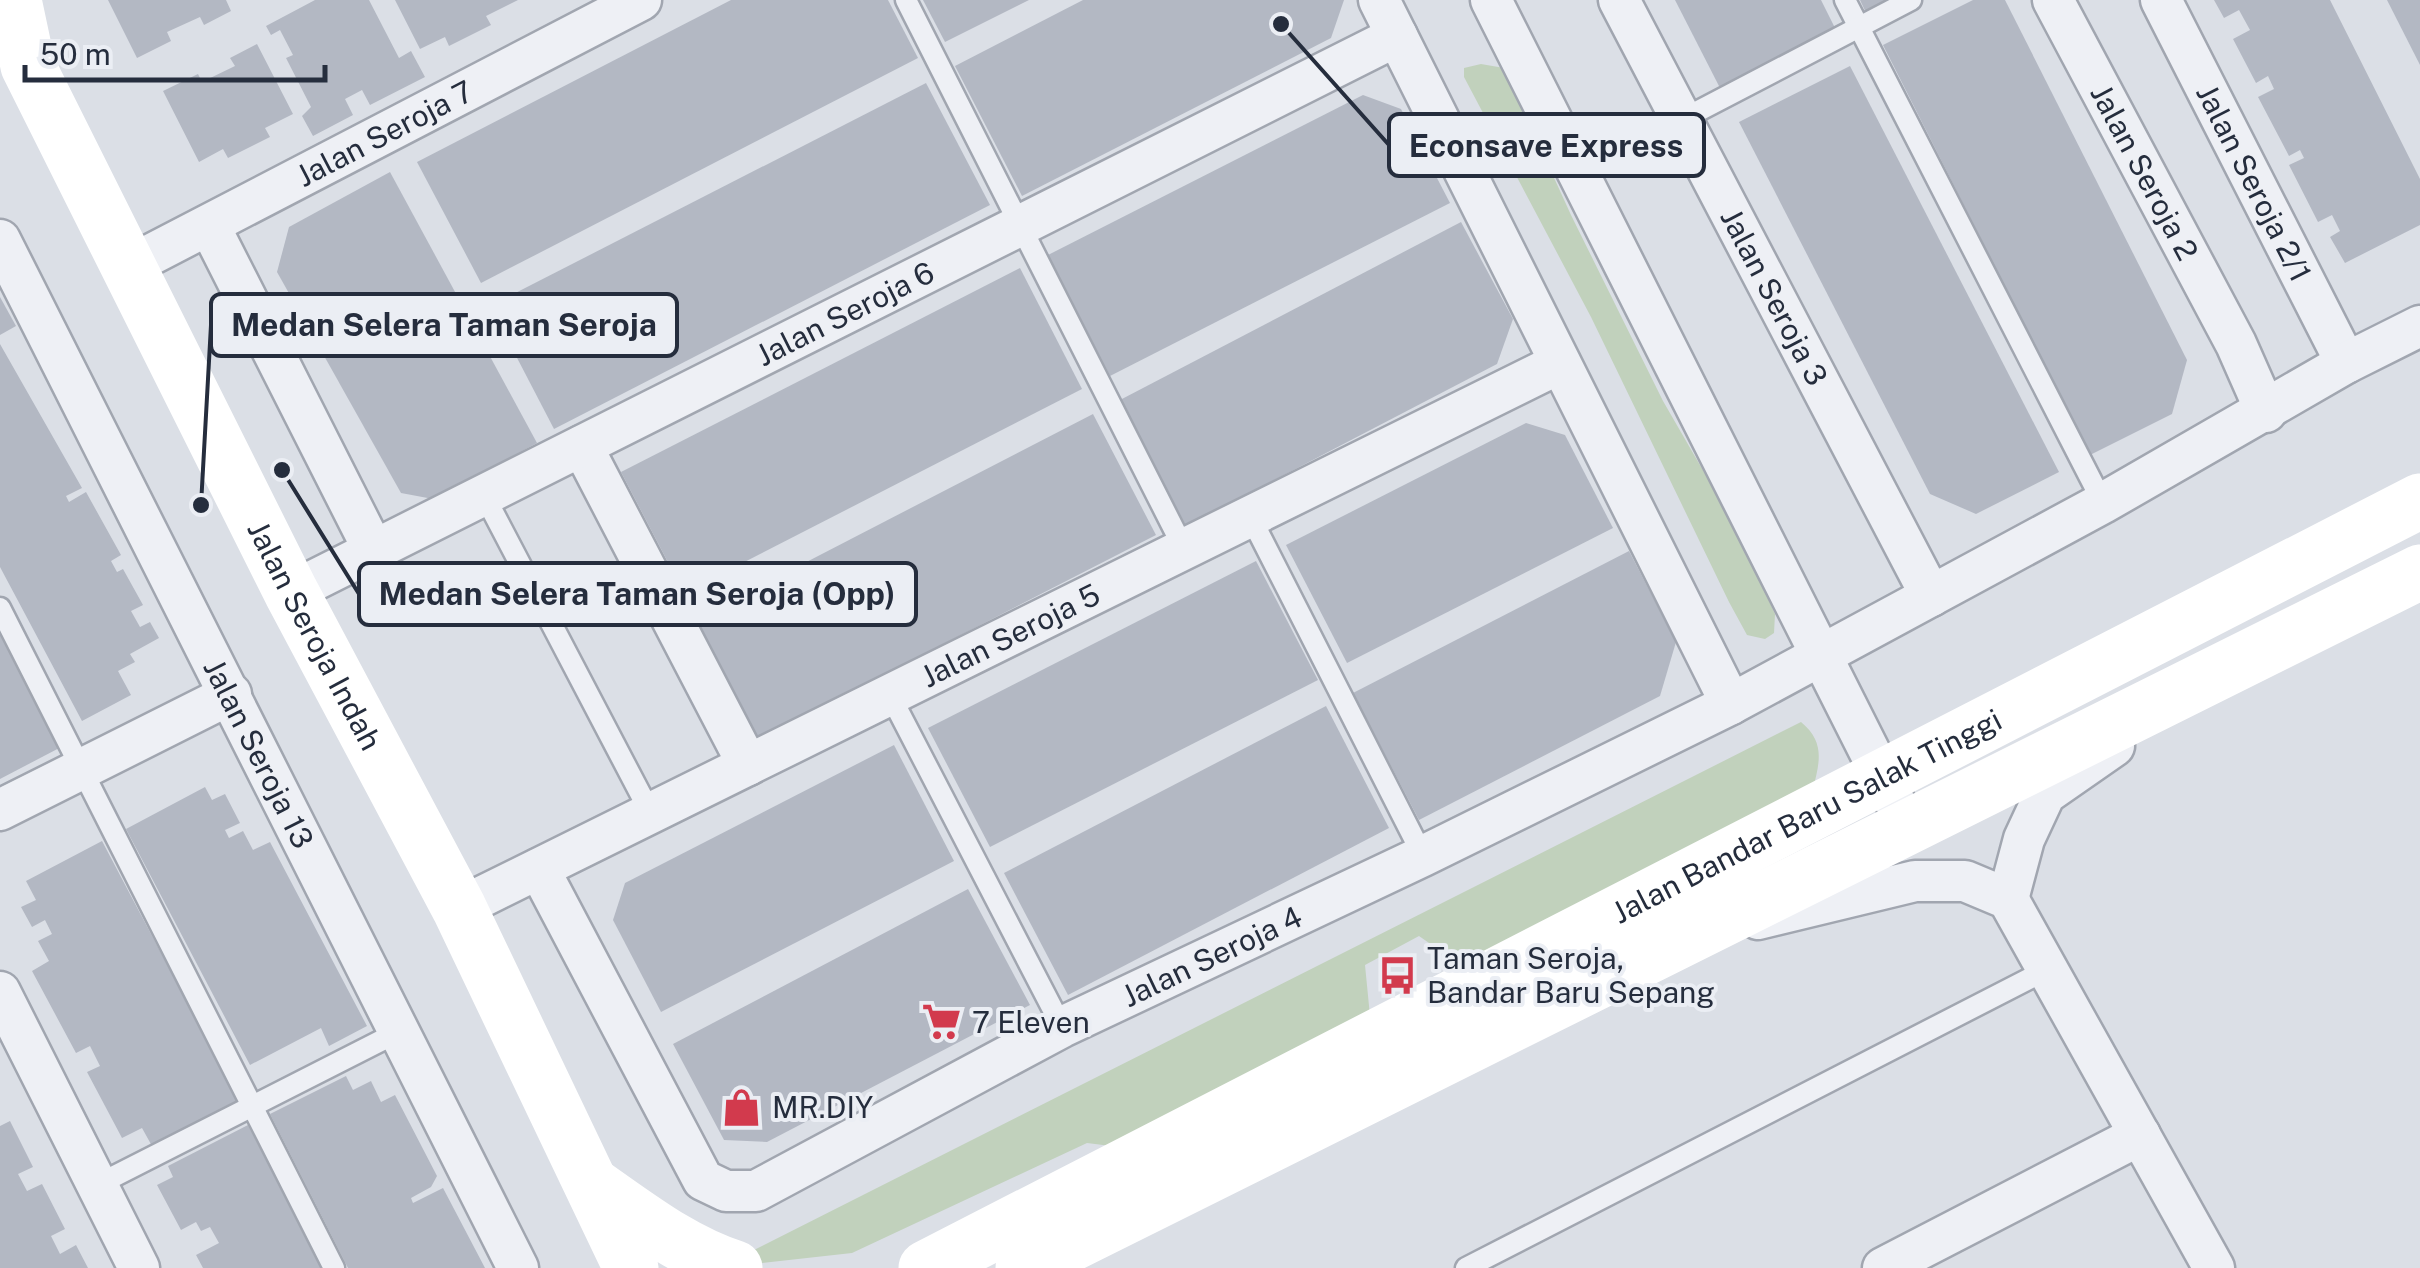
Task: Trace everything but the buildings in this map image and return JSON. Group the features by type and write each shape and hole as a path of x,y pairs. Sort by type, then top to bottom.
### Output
{"main road":[{"name":"Jalan Seroja Indah","path":"14,0 14,72 128,267 291,592 459,908 631,1268"},
{"name":"Jalan Bandar Baru Salak Tinggi","path":"926,1268 2420,500"},
{"name":"Jalan Bandar Baru Salak Tinggi","path":"1023,1268 2420,572"},
{"path":"590,1184 597,1268"},
{"path":"590,1184 663,1234 706,1258 736,1268"}],"street":[{"name":"Jalan Seroja 7","path":"128,267 641,0"},
{"path":"1379,0 1731,704"},
{"path":"1491,0 1908,827"},
{"name":"Jalan Seroja 3","path":"1619,0 1930,596"},
{"name":"Jalan Seroja 2","path":"2053,0 2236,344 2266,412"},
{"name":"Jalan Seroja 2/1","path":"2161,0 2346,363"},
{"name":"Jalan Seroja 6","path":"291,592 1398,36"},
{"path":"210,224 374,550"},
{"name":"Jalan Seroja 13","path":"0,240 518,1268"},
{"name":"Jalan Seroja 4","path":"539,869 703,1180 726,1192 756,1191 1062,1027 1731,704 2103,503 2346,363 2420,326"},
{"name":"Jalan Seroja 5","path":"459,908 1560,363"},
{"path":"582,446 748,765"},
{"path":"2008,899 2024,839 2045,794 2222,670"},
{"path":"0,810 232,694"},
{"path":"1691,935 1914,880 1965,881 2008,899 2214,1268"},
{"path":"0,992 139,1268"},
{"path":"1883,1268 2140,1135"}],"lane":[{"path":"906,0 1184,549"},
{"path":"1844,0 2103,503"},
{"path":"1683,118 1911,0"},
{"path":"484,495 651,814"},
{"path":"1250,516 1423,856"},
{"path":"0,608 334,1268"},
{"path":"890,695 1062,1027"},
{"path":"1468,1268 2048,970"},
{"path":"97,1185 400,1031"}],"green space":[{"path":"1481,64 1504,68 1663,401 1727,512 1775,614 1774,633 1765,639 1747,635 1729,602 1591,317 1464,77 1464,68"},
{"path":"1801,722 1814,737 1819,752 1813,789 1465,968 1419,936 1365,965 1370,1016 1119,1147 1087,1143 852,1253 752,1264 744,1255"}],"place":[{"name":"Econsave Express","path":"1281,24"},
{"name":"Medan Selera Taman Seroja (Opp)","path":"282,470"},
{"name":"Medan Selera Taman Seroja","path":"201,505"},
{"name":"Taman Seroja, Bandar Baru Sepang","path":"1397,975"},
{"name":"7 Eleven","path":"942,1022"},
{"name":"MR.DIY","path":"742,1107"}]}
